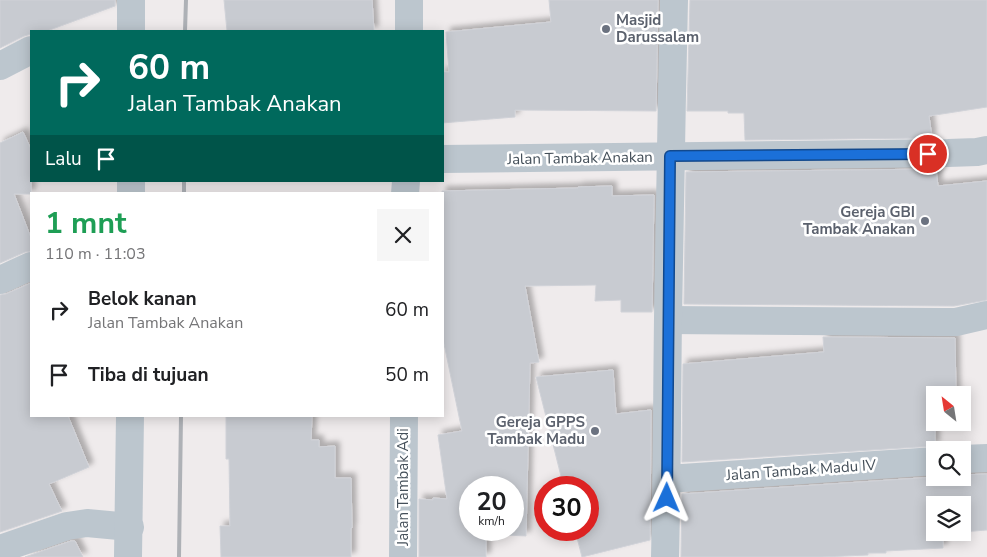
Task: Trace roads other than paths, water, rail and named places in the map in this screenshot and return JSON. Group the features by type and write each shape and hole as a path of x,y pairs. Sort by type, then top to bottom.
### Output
{"street":[{"path":"131,0 131,30"},
{"path":"409,0 409,30"},
{"path":"665,557 674,0"},
{"path":"0,66 30,51"},
{"name":"Jalan Tambak Anakan","path":"444,159 948,154 987,150"},
{"path":"0,280 30,266"},
{"path":"668,320 956,322 987,315"},
{"path":"128,557 130,527 130,417"},
{"name":"Jalan Tambak Adi","path":"403,557 404,417"},
{"path":"971,459 987,458"},
{"name":"Jalan Tambak Madu IV","path":"667,479 926,462"},
{"path":"0,549 68,526 87,523 130,527"}],"railway":[{"path":"185,30 186,0"},
{"path":"184,182 184,192"},
{"path":"179,557 181,417"}],"place":[{"name":"Masjid Darussalam","path":"606,29"},
{"name":"Gereja GBI Tambak Anakan","path":"925,221"},
{"name":"Gereja GPPS Tambak Madu","path":"595,431"}]}
